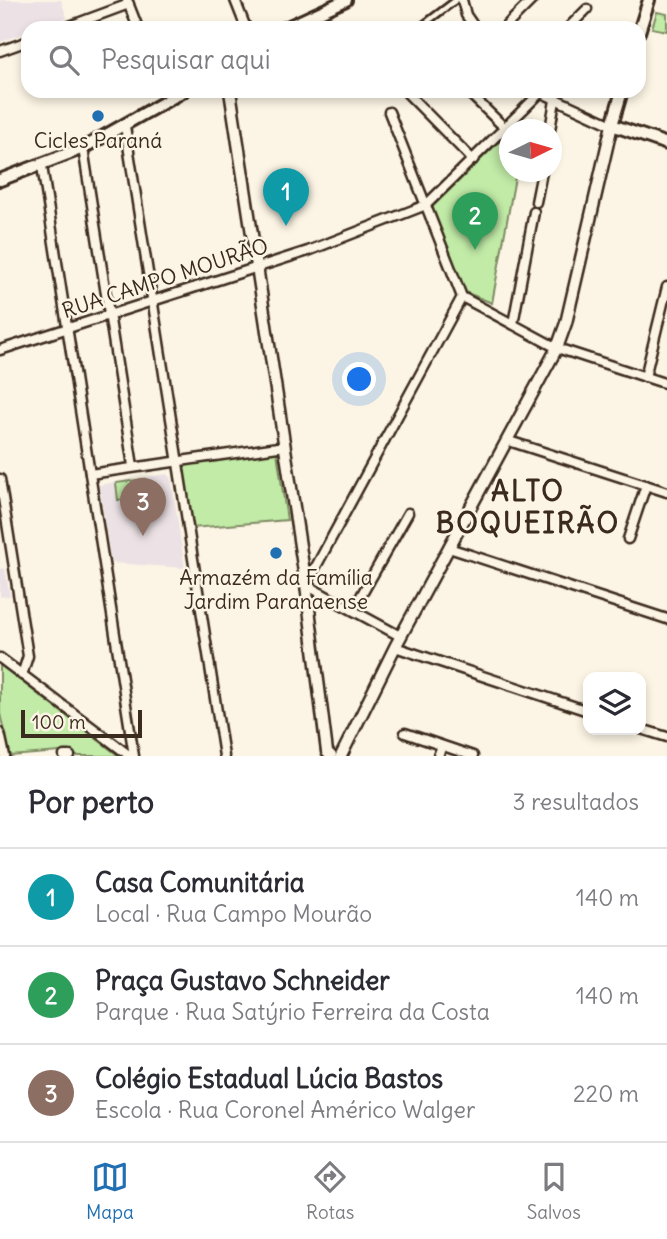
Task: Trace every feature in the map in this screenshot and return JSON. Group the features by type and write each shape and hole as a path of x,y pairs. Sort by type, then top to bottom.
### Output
{"main road":[{"path":"300,21 346,0"},
{"path":"642,21 649,0"},
{"path":"0,180 83,148 125,126 161,98"},
{"path":"620,98 612,125 667,144"}],"street":[{"path":"235,0 243,21"},
{"path":"463,0 470,21"},
{"path":"511,21 532,0"},
{"path":"81,21 128,2 135,21"},
{"path":"575,21 587,9"},
{"path":"0,51 21,44"},
{"path":"231,98 306,584 327,752 331,756"},
{"path":"412,98 472,160"},
{"path":"474,98 499,122"},
{"name":"RUA CAMPO MOURÃO","path":"514,119 533,98"},
{"path":"341,756 400,636 509,441 557,348 566,323 612,125 551,98"},
{"path":"552,119 555,100"},
{"path":"389,112 462,297 557,348 667,384"},
{"path":"125,126 224,756"},
{"name":"RUA CAMPO MOURÃO","path":"0,350 257,267 426,205 499,134"},
{"path":"83,148 133,466"},
{"path":"42,166 132,756"},
{"path":"536,202 540,182"},
{"path":"513,324 534,212"},
{"path":"645,377 667,287"},
{"path":"306,584 462,297"},
{"path":"509,441 667,492"},
{"path":"90,474 178,459 285,446"},
{"path":"0,479 28,656 22,676"},
{"path":"628,539 646,485"},
{"path":"353,610 408,513"},
{"path":"449,548 667,619"},
{"path":"306,584 400,636"},
{"path":"395,647 583,709"},
{"path":"0,657 132,756"},
{"path":"646,731 667,737"},
{"path":"0,733 5,756"},
{"path":"405,733 473,756"},
{"path":"438,756 442,746"},
{"path":"64,756 70,756"}],"lane":[{"path":"428,21 456,0"}],"shaded area":[{"path":"0,0 61,0 67,18 58,21 21,21 21,34 0,42"},
{"path":"166,474 171,477 185,568 111,563 99,485"},
{"path":"5,568 10,596 0,597 0,569"}],"green space":[{"path":"657,12 667,14 667,31 652,28"},
{"path":"499,142 499,182 514,182 492,303 465,292 432,207"},
{"path":"277,452 287,520 192,528 182,464"},
{"path":"145,479 147,496 118,500 116,483"},
{"path":"0,665 119,756 73,756 72,751 10,756 0,714"}],"place":[{"name":"Cicles Paraná","path":"98,116"},
{"name":"Casa Comunitária","path":"286,226"},
{"name":"Praça Gustavo Schneider","path":"475,250"},
{"name":"Colégio Estadual Lúcia Bastos","path":"143,536"},
{"name":"Armazém da Família Jardim Paranaense","path":"276,553"}],"district":[{"name":"ALTO BOQUEIRÃO","path":"528,507"}]}
